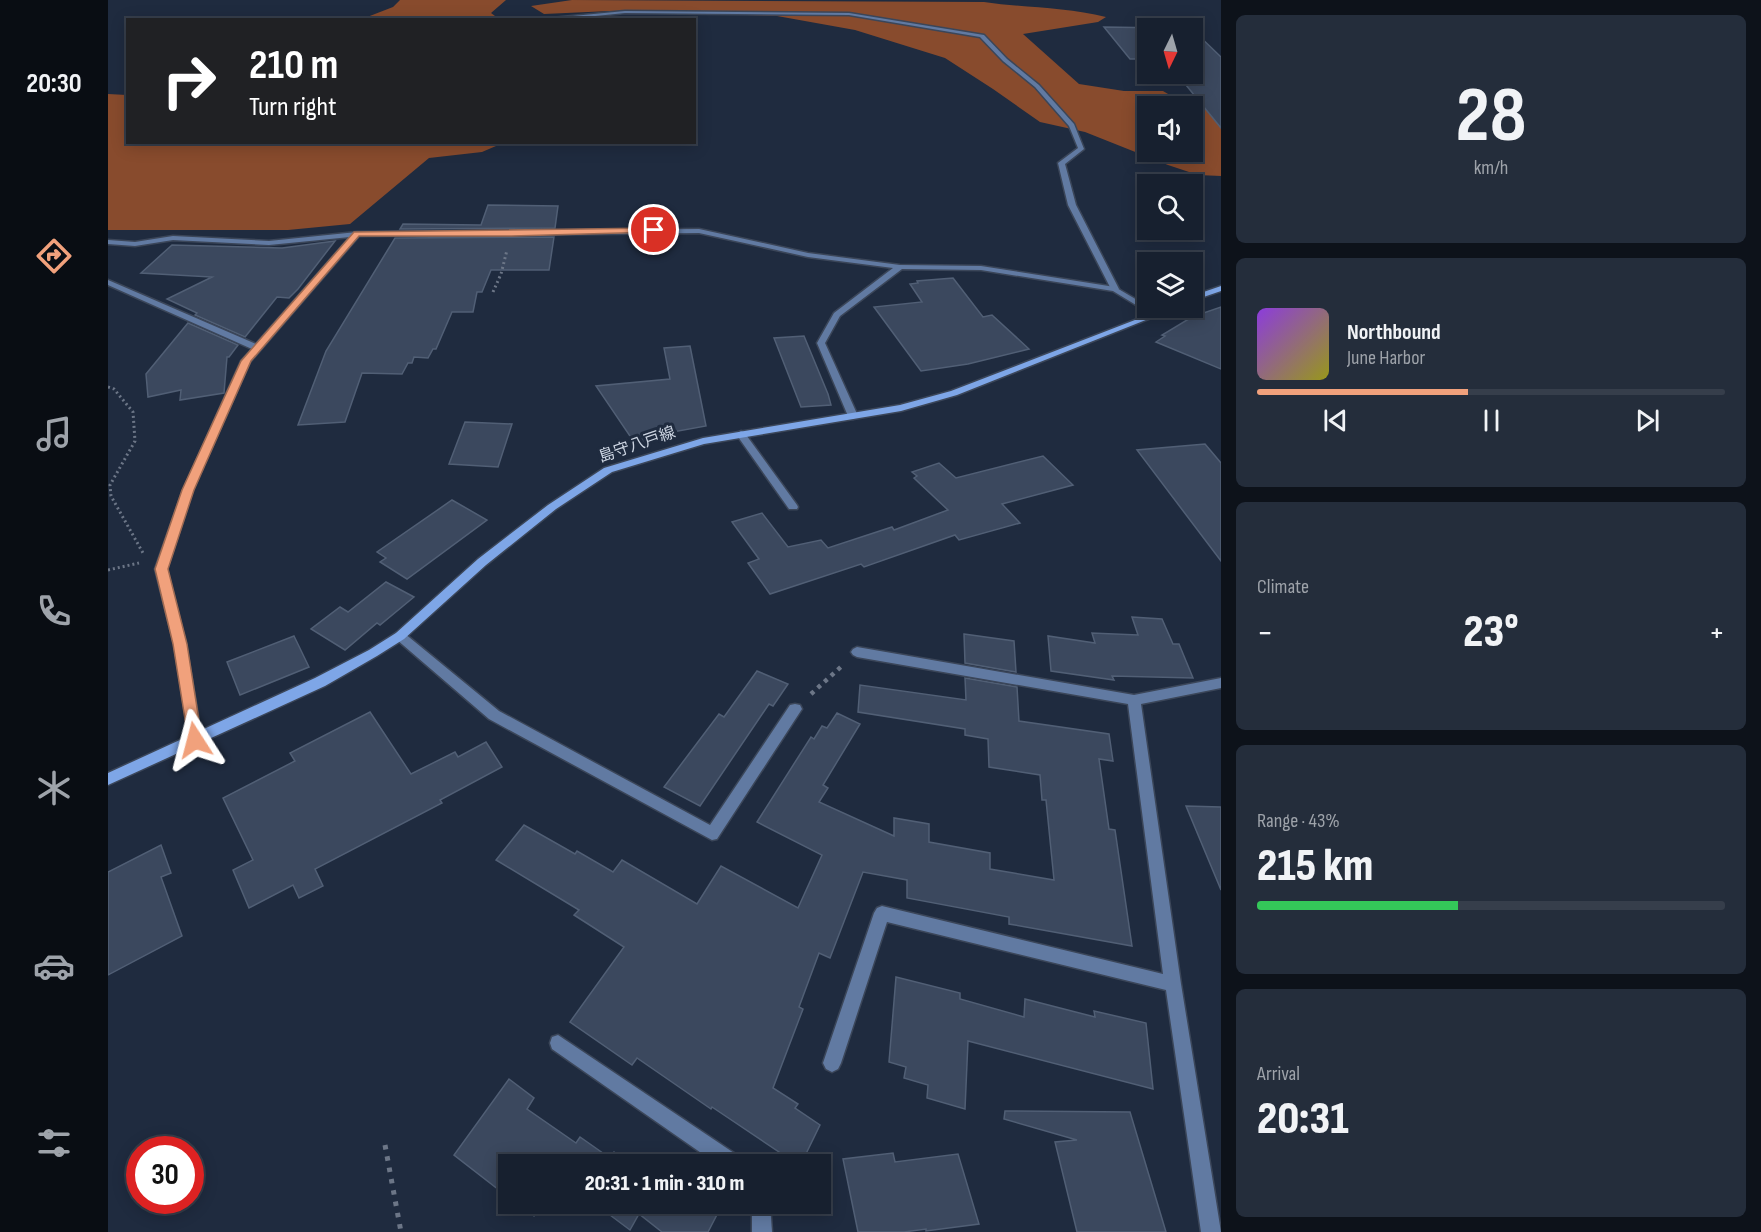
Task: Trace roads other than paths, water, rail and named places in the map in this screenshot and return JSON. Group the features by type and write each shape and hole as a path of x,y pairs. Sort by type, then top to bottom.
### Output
{"main road":[{"path":"1203,295 1221,288"},
{"name":"島守八戸線","path":"108,779 320,682 400,636 482,562 552,507 608,470 703,441 901,408 954,393 1147,318"}],"street":[{"path":"556,18 625,12 849,14 982,36 1005,60 1037,86 1072,124 1081,149 1061,163 1072,206 1115,289"},
{"path":"108,242 135,244 173,238 269,243 357,234 699,231 808,255 900,267 981,268 1115,289 1137,302"},
{"path":"195,740 180,644 161,569 188,490 246,361 357,234"},
{"path":"853,416 821,343 837,315 900,267"},
{"path":"108,282 257,348"},
{"path":"741,434 793,507"},
{"path":"400,636 494,716 711,834 795,709"},
{"path":"856,652 1134,700 1221,683"},
{"path":"1134,700 1173,984 1211,1232"},
{"path":"832,1063 882,913 1173,984"},
{"path":"558,1043 719,1154"},
{"path":"761,1214 762,1232"}]}
